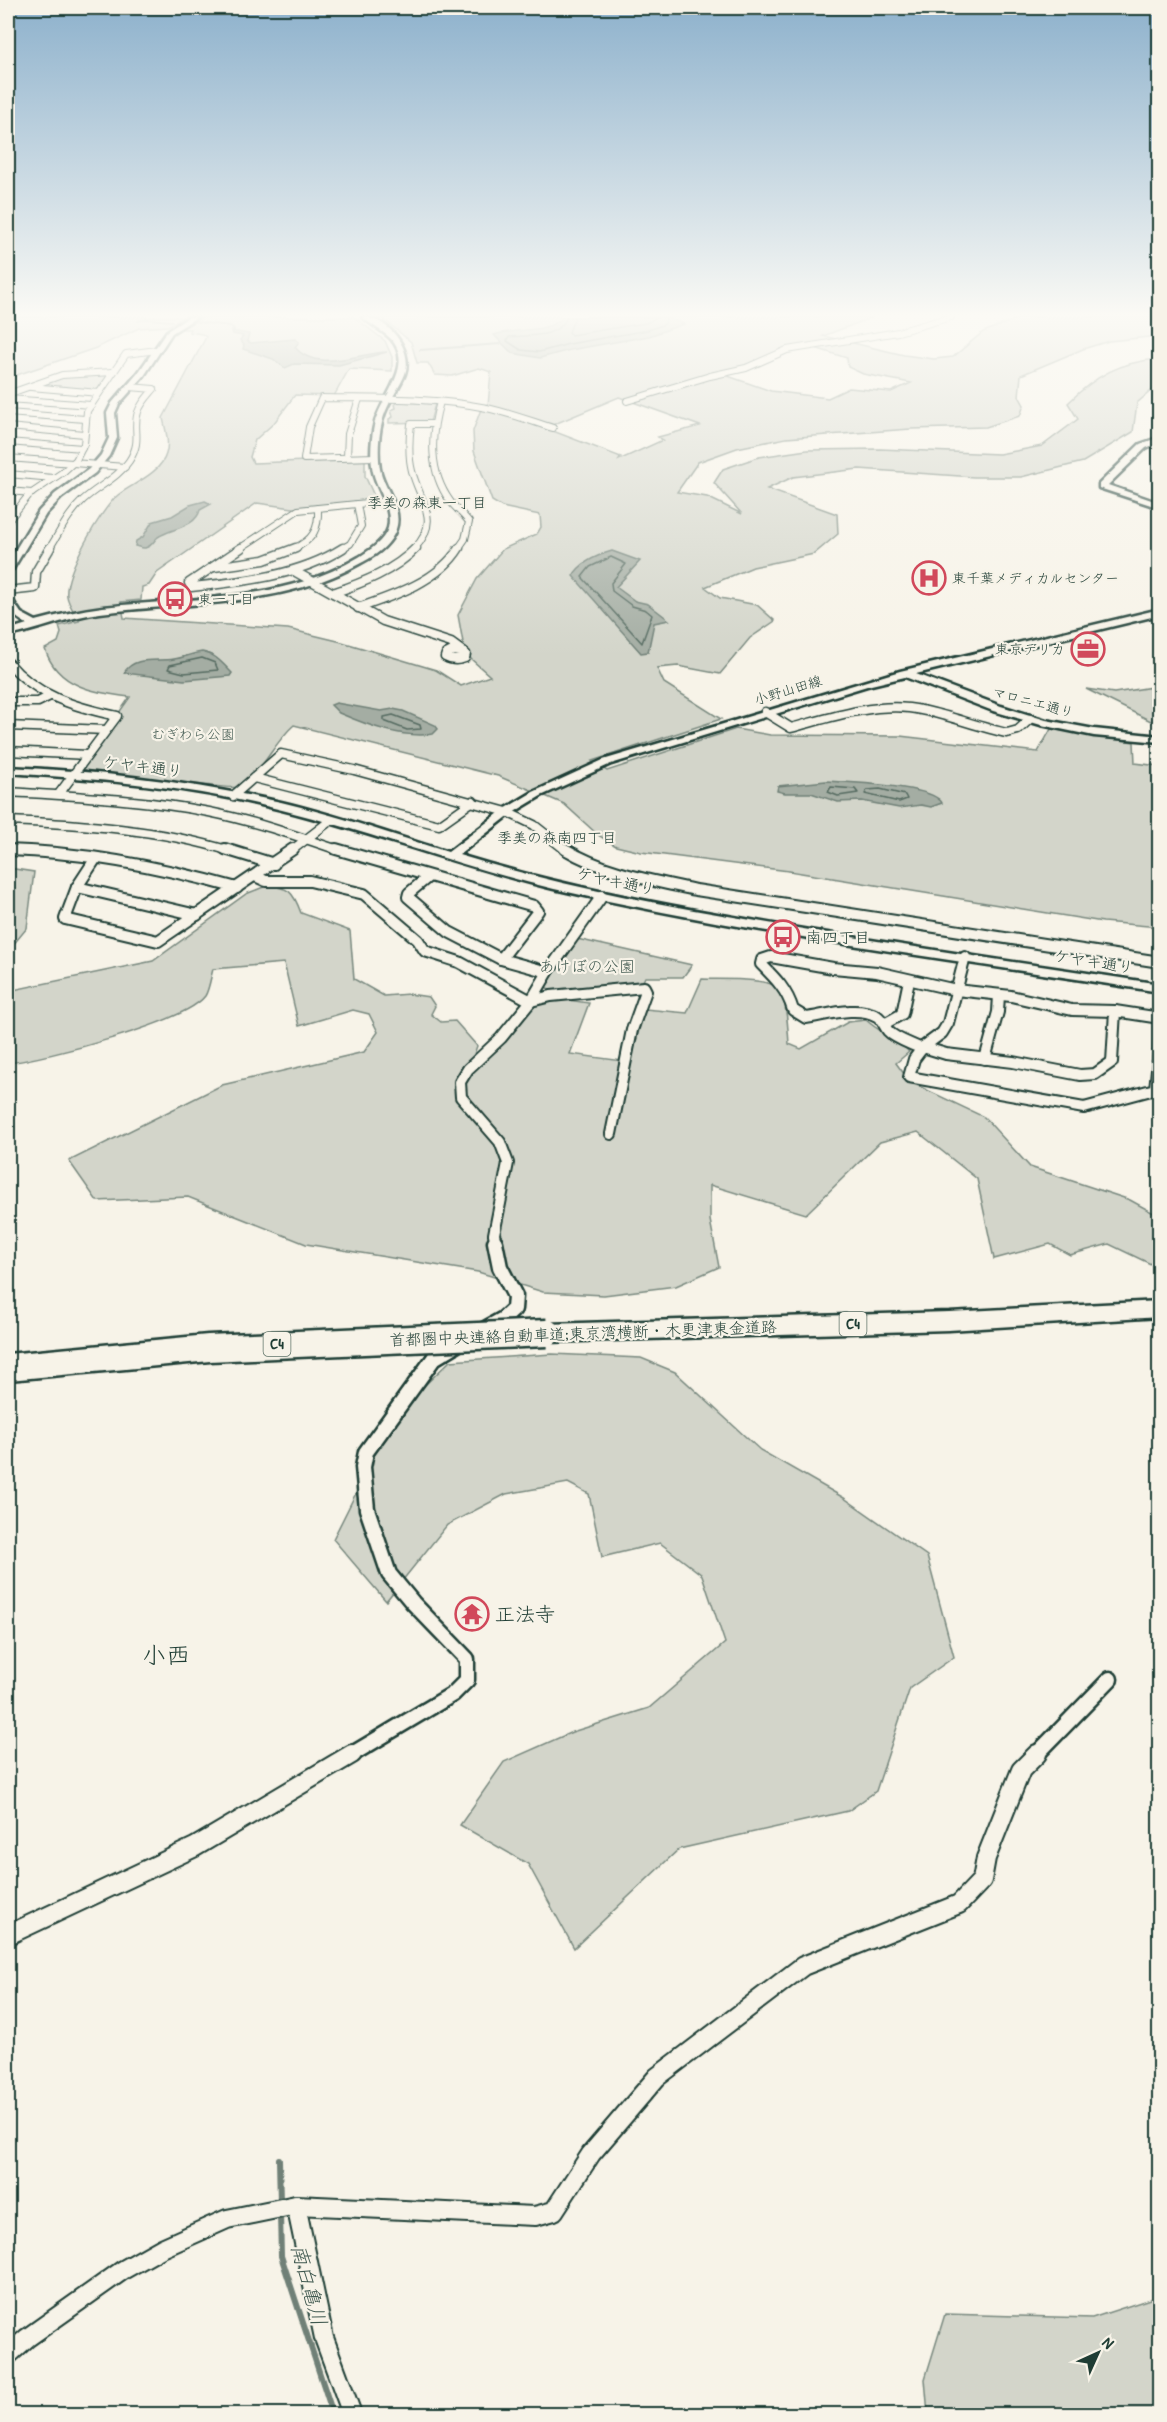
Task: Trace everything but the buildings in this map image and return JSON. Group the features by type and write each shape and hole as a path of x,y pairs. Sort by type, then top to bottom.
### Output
{"highway":[{"name":"首都圏中央連絡自動車道;東京湾横断・木更津東金道路","path":"8,1367 141,1353 258,1345 547,1333 949,1321 1160,1309"}],"street":[{"path":"41,430 84,434"},
{"path":"8,521 12,508 72,463 82,448 84,430"},
{"path":"8,569 50,503 98,465 105,456 112,438 112,430"},
{"path":"8,591 35,588 36,572 72,511 125,466 138,443 138,430"},
{"path":"309,430 304,459 375,457"},
{"path":"347,458 349,430"},
{"path":"8,633 34,624 98,610 247,595 312,581 333,574 365,557 388,537 393,523 389,501 378,476 375,457 377,430"},
{"path":"333,593 388,569 415,550 425,536 429,526 429,517 411,469 410,430"},
{"path":"358,608 402,591 434,573 456,553 469,532 469,522 451,501 440,480 432,440 433,430"},
{"path":"1160,438 1143,446 1103,487 1160,506"},
{"path":"8,442 82,448"},
{"path":"1143,446 1160,451"},
{"path":"8,458 125,466"},
{"path":"8,474 53,478"},
{"path":"8,491 32,493"},
{"path":"357,504 362,515 362,523 354,538 339,551 294,571 242,582 191,587 189,583 298,510 357,504 389,501"},
{"path":"213,567 272,558 299,546 311,538 321,524 318,508"},
{"path":"294,571 358,608 458,650"},
{"path":"8,600 18,615 34,624"},
{"name":"小野山田線","path":"450,856 507,812 537,794 607,762 765,712 904,673 1160,612"},
{"path":"8,662 24,682 50,696 83,708 117,716 59,794"},
{"name":"マロニエ通り","path":"904,673 993,708 1030,719 1077,730 1160,739"},
{"path":"8,702 38,702 50,696"},
{"path":"765,712 791,728 866,710 898,707 928,711 1007,733 1018,730 1030,719"},
{"path":"8,726 106,730"},
{"path":"8,752 87,755"},
{"path":"233,796 281,754 354,770 507,812 534,825 561,847 588,863 626,875 696,891 1160,962"},
{"name":"ケヤキ通り","path":"8,770 166,784 233,796 332,820 530,879 602,896 723,920 1160,988"},
{"name":"ケヤキ通り","path":"8,775 73,774"},
{"path":"254,778 439,825 473,801"},
{"path":"8,792 59,794 161,804 207,812 259,824 428,877 534,906 538,911 501,959"},
{"path":"8,820 58,823 152,834 220,848 274,864"},
{"path":"96,858 76,887 65,919 151,941 166,938 274,864 332,820"},
{"path":"8,850 129,861 237,888"},
{"path":"255,876 266,881 310,881 364,894 418,940 425,951 459,962 531,1001 551,996 644,987 646,992 632,1030 611,1134"},
{"path":"428,877 408,897 449,932 501,959 548,972"},
{"path":"76,887 197,915"},
{"path":"8,1935 195,1847 453,1694 467,1680 467,1659 413,1603 389,1574 367,1509 363,1467 366,1452 434,1358 503,1319 514,1309 515,1296 500,1267 494,1234 508,1163 501,1142 460,1097 460,1082 468,1069 501,1038 531,1001 548,972 602,896"},
{"path":"1115,1011 1112,1040 1113,1062 1095,1074 1080,1075 1012,1062 946,1054 923,1048 889,1032 886,1023 875,1014 864,1011 806,1018 797,1015 781,984 761,964 762,960 771,957 832,968 877,972 956,990 999,995 1071,1010 1115,1011 1160,1018"},
{"path":"964,957 948,1023 942,1033 923,1048 914,1059 909,1077 1084,1108 1155,1089 1160,1040"},
{"path":"886,1023 902,1014 909,980"},
{"path":"985,1059 989,1038 1000,1011 999,995"},
{"path":"8,2355 27,2338 123,2270 162,2248 227,2219 296,2205 535,2216 554,2211 591,2154 657,2077 803,1966 959,1904 982,1880 986,1858 1021,1770 1110,1679"},
{"path":"296,2205 324,2338 352,2415"}],"green space":[{"name":"むぎわら公園","path":"165,430 266,430 255,440 250,457 253,463 362,459 365,461 365,476 376,500 293,508 257,503 157,573 149,585 142,587 141,600 121,602 124,618 288,629 342,642 436,670 461,686 490,676 471,659 464,648 458,615 477,579 503,549 537,534 541,527 540,515 502,507 492,501 474,451 473,430 550,430 621,457 619,460 663,440 658,437 685,430 897,430 786,438 737,448 698,462 677,492 707,497 742,514 714,483 723,469 759,457 807,450 880,449 999,454 1042,446 1063,430 1133,430 1083,462 1021,477 974,477 859,469 793,477 767,489 837,514 838,534 814,554 753,567 705,587 720,598 757,605 775,621 750,638 720,674 678,666 657,668 664,683 721,719 592,761 607,771 736,729 770,735 900,736 1038,752 1051,729 1134,742 1135,763 1159,766 1159,927 1103,922 789,871 641,852 616,846 598,835 564,804 498,776 294,725 255,774 239,787 231,788 88,771 82,768 121,715 118,714 130,697 91,690 68,680 58,672 45,649 58,642 61,633 59,626 79,621 67,596 71,573 85,542 111,502 152,472 163,461 167,450"},
{"path":"1159,686 1159,725 1086,689 1114,693"},
{"path":"8,868 34,872 27,928 8,951"},
{"path":"266,886 285,889 289,892 301,913 350,931 354,979 384,996 409,994 429,997 435,1006 431,1014 441,1022 455,1021 477,1046 467,1073 530,1007 554,998 589,1003 570,1054 630,1062 645,1009 687,1013 702,979 764,982 778,988 785,1006 789,1044 801,1049 848,1022 866,1020 909,1052 896,1063 910,1082 984,1117 1030,1167 1130,1200 1159,1216 1159,1268 1109,1244 1070,1255 1050,1244 994,1259 977,1179 918,1132 880,1142 806,1214 710,1185 710,1220 719,1267 676,1286 604,1295 543,1292 478,1272 306,1244 188,1197 97,1201 69,1161 222,1085 364,1052 378,1032 369,1014 353,1010 299,1026 284,963 213,969 205,996 171,1017 81,1047 8,1063 8,991 153,961 246,894"},
{"name":"あけぼの公園","path":"577,939 692,965 683,977 645,977 642,983 552,991 544,986"},
{"path":"552,1354 641,1358 675,1372 760,1450 844,1498 927,1556 954,1657 910,1688 876,1791 848,1811 679,1849 574,1948 528,1864 460,1825 504,1762 572,1732 649,1708 725,1643 702,1575 660,1543 602,1557 589,1494 568,1483 506,1494 447,1525 386,1601 333,1539 367,1471 377,1431 450,1361"},
{"path":"1159,2296 1159,2414 928,2414 925,2379 945,2314 1092,2318"}],"water":[{"path":"205,501 211,504 200,510 198,516 189,524 158,537 148,547 135,546 136,541 143,537 152,522 172,516 190,505"},
{"path":"612,551 640,561 616,587 635,601 648,604 669,620 654,623 648,652 641,653 573,576 590,560"},
{"path":"202,652 219,660 232,673 230,676 184,680 124,673 128,667 140,661 167,660"},
{"path":"336,703 381,711 393,709 403,711 435,725 438,729 433,734 421,735 385,730 339,713 331,705"},
{"path":"826,781 907,788 936,797 942,803 931,807 921,805 899,808 862,801 838,802 811,793 777,791 778,786"}],"waterway":[{"name":"南白亀川","path":"279,2159 280,2203"},
{"name":"南白亀川","path":"280,2214 281,2256 333,2414"}],"place":[{"name":"東千葉メディカルセンター","path":"929,578"},
{"name":"東一丁目","path":"175,599"},
{"name":"東京デリカ","path":"1088,649"},
{"name":"南四丁目","path":"783,937"},
{"name":"正法寺","path":"472,1614"}],"district":[{"name":"季美の森東一丁目","path":"427,503"},
{"name":"季美の森南四丁目","path":"557,838"},
{"name":"小西","path":"166,1655"}]}
